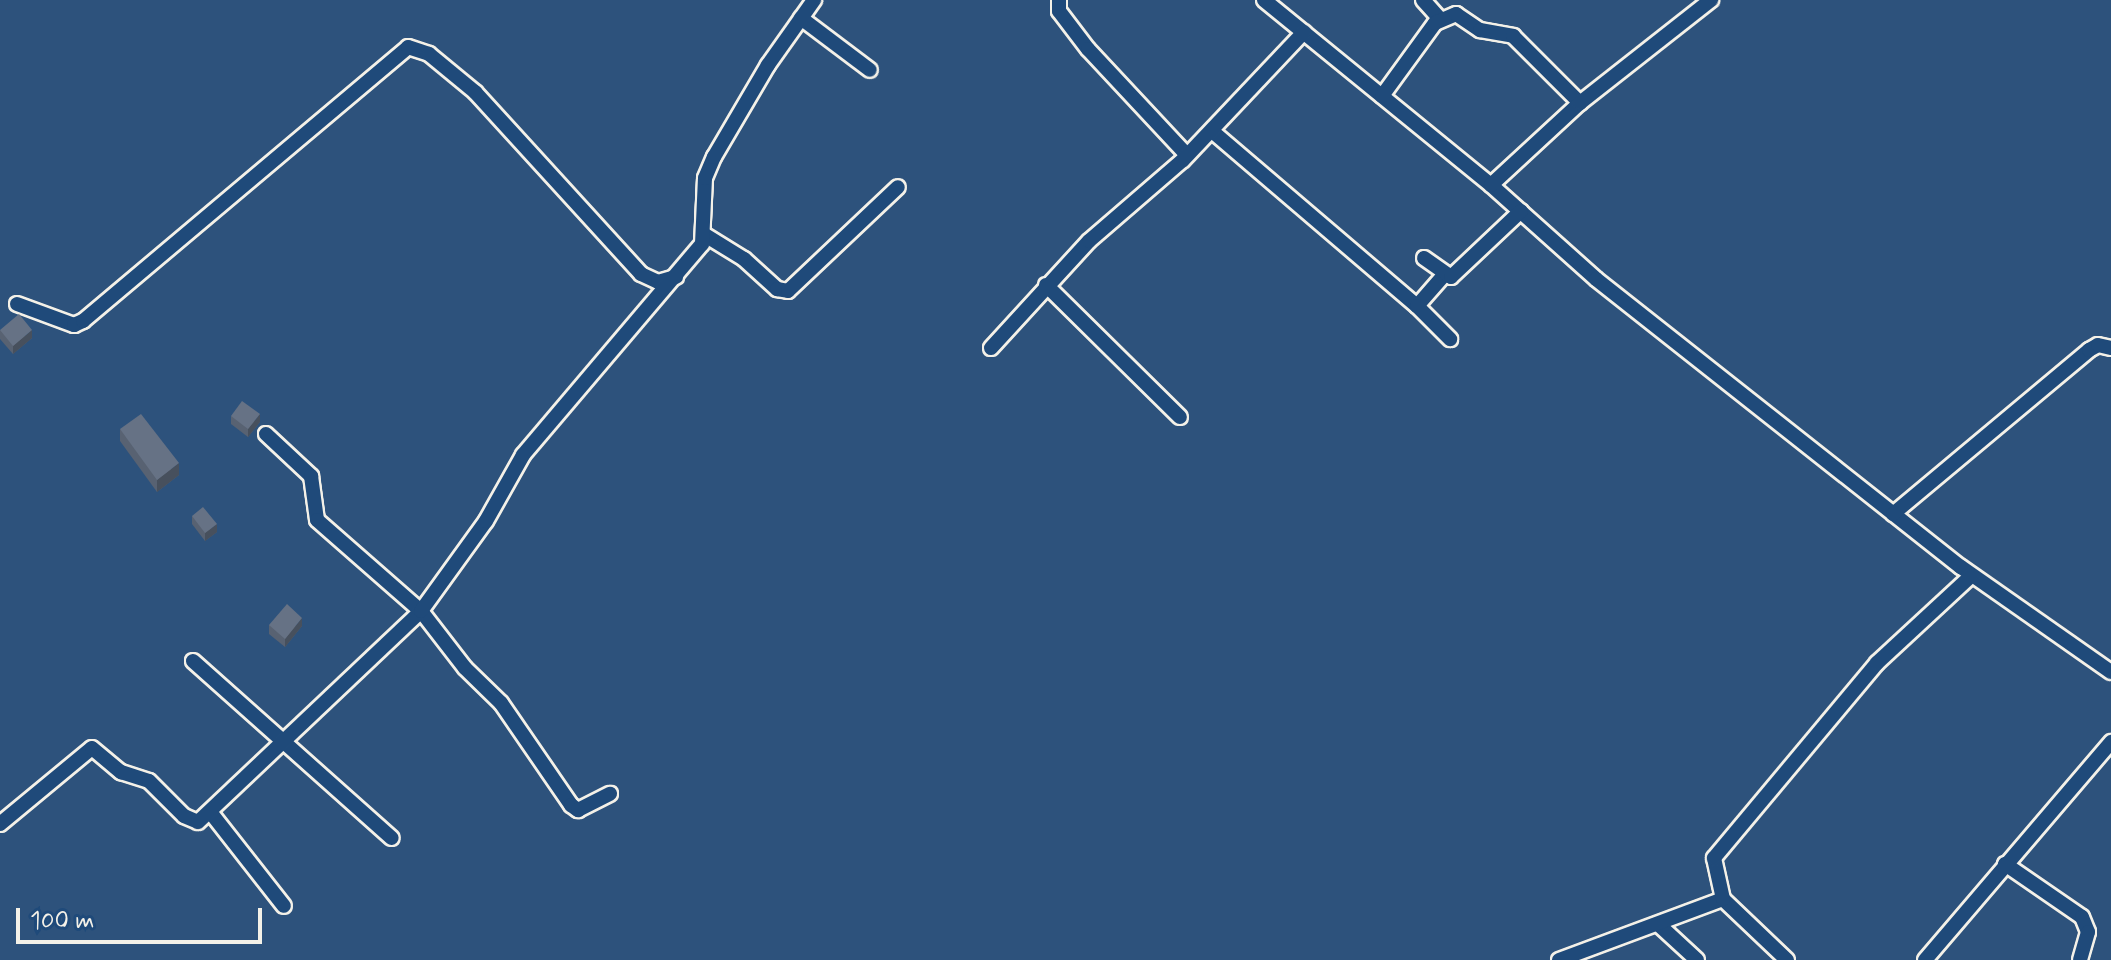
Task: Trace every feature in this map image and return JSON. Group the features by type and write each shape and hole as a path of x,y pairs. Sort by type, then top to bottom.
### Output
{"street":[{"path":"0,824 92,748 121,772 149,781 191,821 211,813 421,611 486,521 523,455 677,277 705,235 704,191 714,157 814,0"},
{"path":"1059,0 1059,11 1088,49 1187,155"},
{"path":"1264,0 1491,185 1596,279 1972,575 2111,672"},
{"path":"1423,0 1440,19"},
{"path":"1491,185 1580,103 1711,0"},
{"path":"1382,96 1440,19 1456,14 1480,30 1513,36 1580,103"},
{"path":"801,18 870,70"},
{"path":"991,348 1046,285 1137,194 1212,131 1304,32"},
{"path":"17,304 74,325 83,321 408,47 429,54 475,92 641,274 658,282 677,277"},
{"path":"1212,131 1417,306 1450,339"},
{"path":"705,235 744,259 777,289 788,291 898,187"},
{"path":"1424,258 1445,274 1454,275 1521,211"},
{"path":"1417,306 1445,274"},
{"path":"1046,285 1180,417"},
{"path":"1893,514 2089,350 2098,345 2111,348"},
{"path":"266,434 311,476 317,520 421,611 465,668 501,703 575,809 610,794"},
{"path":"1787,960 1723,899 1713,868 1729,836 1877,663 1972,575"},
{"path":"193,661 283,746 392,838"},
{"path":"1925,960 2111,742"},
{"path":"211,813 284,906"},
{"path":"2005,864 2082,917 2088,932 2080,960"},
{"path":"1559,960 1723,899"},
{"path":"1658,924 1697,960"}],"building":[{"path":"19,314 32,330 13,346 0,330"},
{"path":"242,401 260,414 248,429 231,416"},
{"path":"141,414 179,463 157,480 120,429"},
{"path":"203,507 217,524 205,533 192,516"},
{"path":"287,604 302,618 285,639 269,625"}]}
